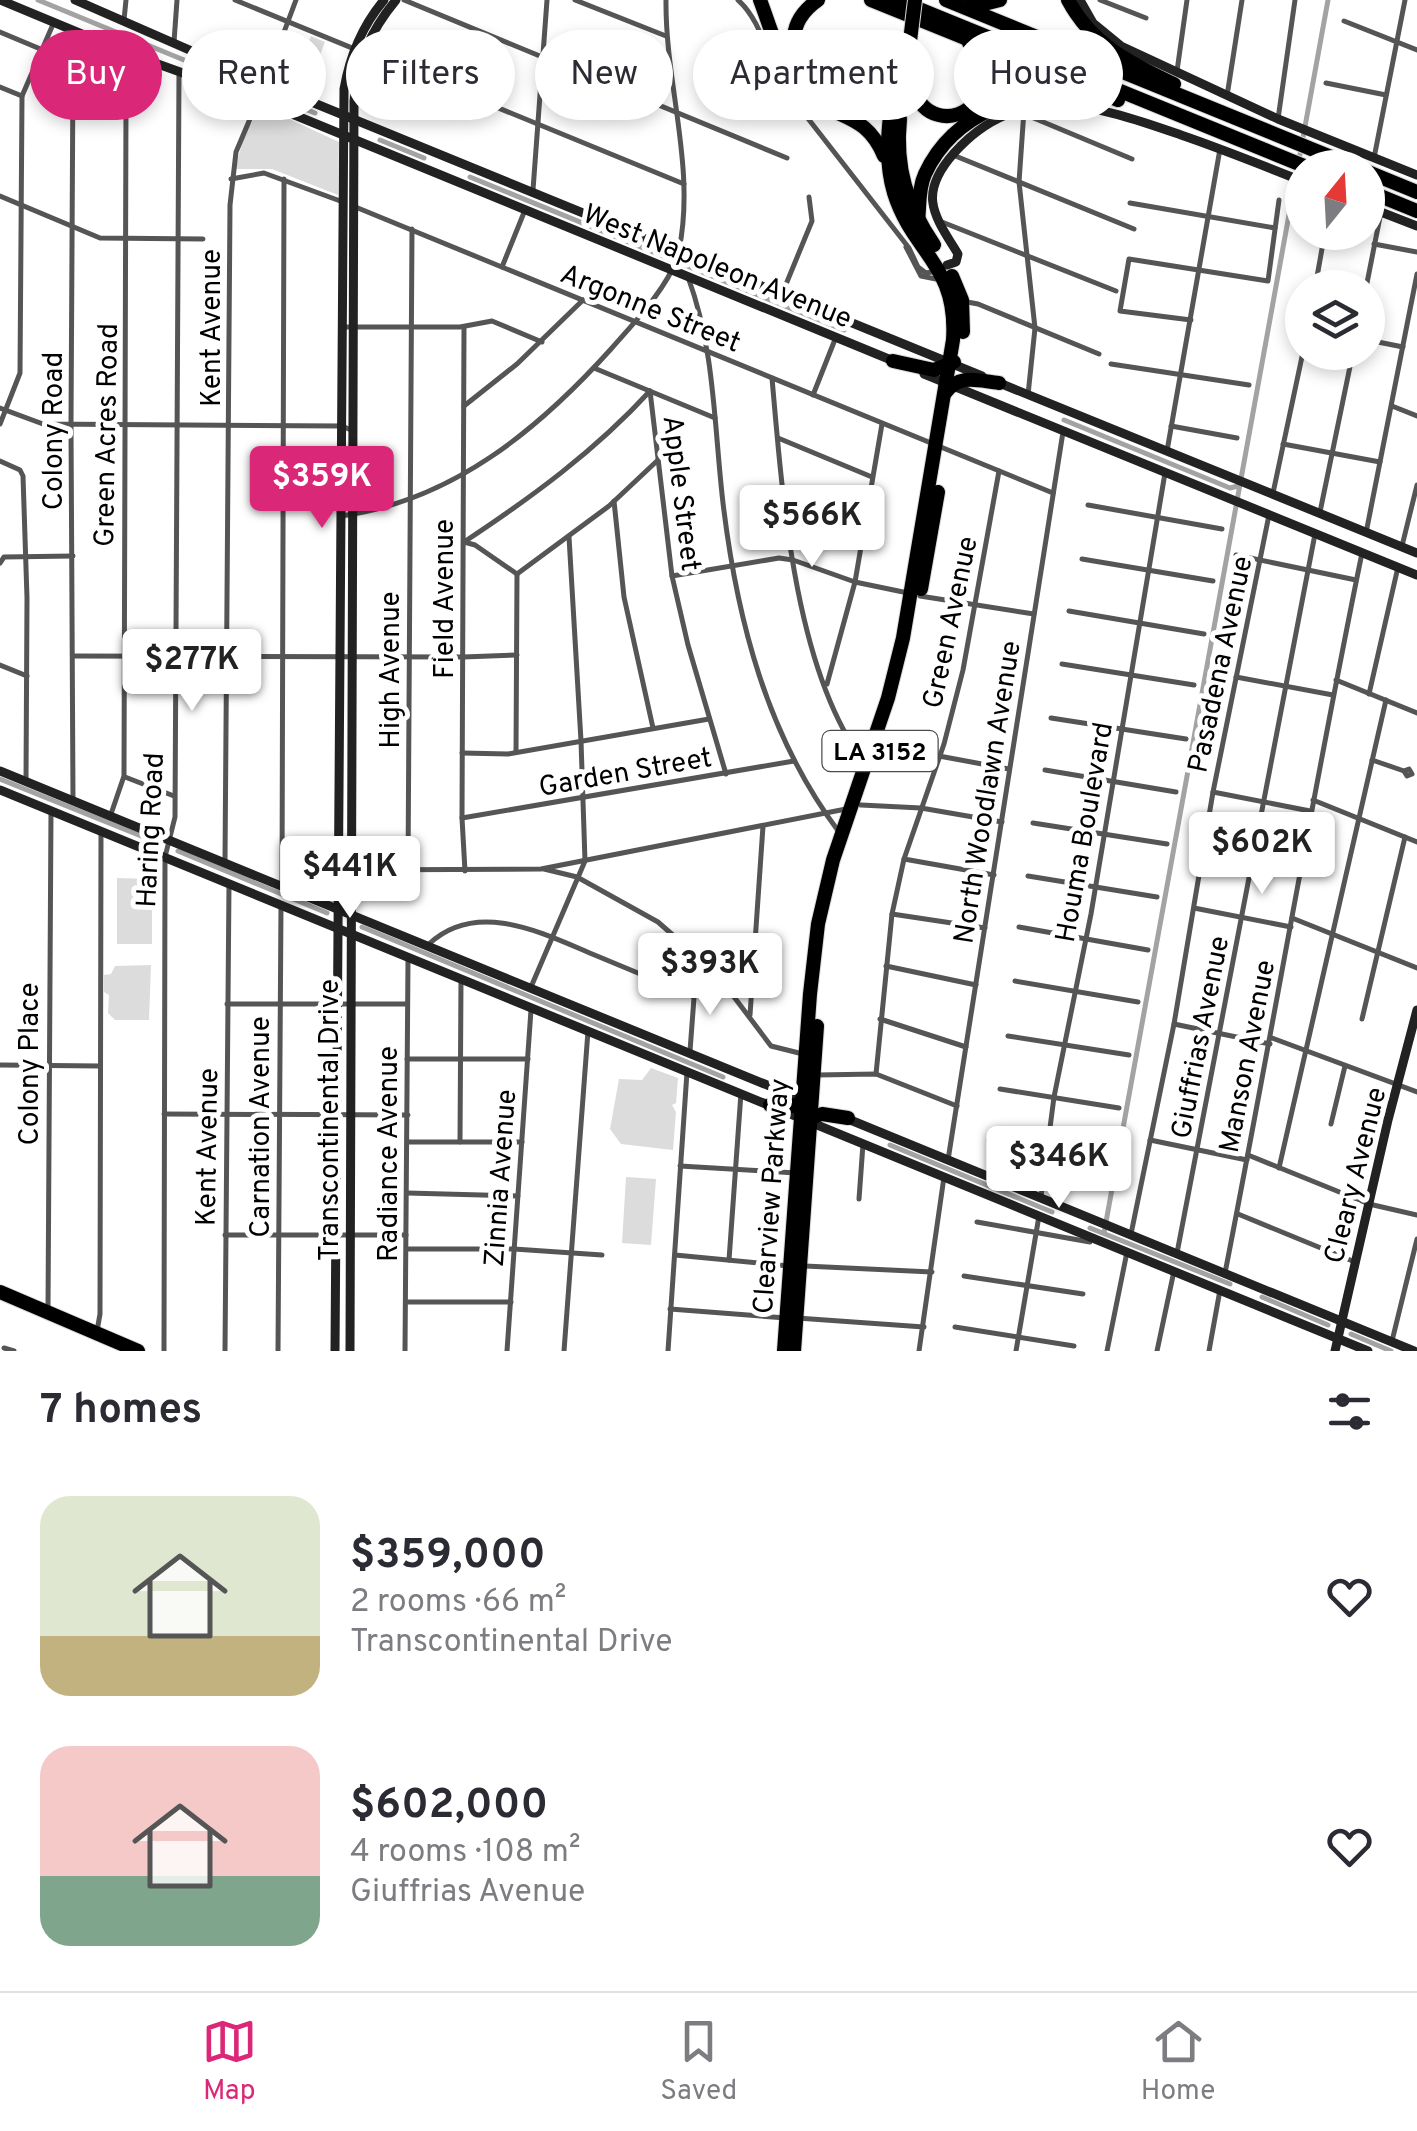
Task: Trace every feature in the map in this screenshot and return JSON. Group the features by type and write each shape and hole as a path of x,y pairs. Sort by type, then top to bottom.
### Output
{"highway":[{"path":"760,0 781,55 798,84 808,96 866,126 878,140 890,170"},
{"path":"797,30 807,9 818,0"},
{"path":"871,0 954,34"},
{"path":"897,0 1256,145 1285,165"},
{"name":"LA 3152","path":"905,30 906,0"},
{"name":"LA 3152","path":"908,30 915,0"},
{"path":"946,0 1238,120 1294,142 1311,141 1327,150"},
{"path":"971,0 1152,74 1229,110 1238,120"},
{"path":"971,0 1000,0"},
{"path":"1068,0 1098,42 1152,74"},
{"path":"1123,101 1242,145 1256,145"},
{"name":"LA 3152","path":"895,120 890,170 893,192 903,215 949,279 954,362"},
{"path":"918,222 919,196 926,171 952,137 974,120"},
{"name":"LA 3152","path":"856,808 915,595 954,362 949,279 918,222 901,176 895,124"},
{"path":"1385,173 1417,192"},
{"path":"1385,198 1417,211"},
{"path":"893,361 928,370 954,362"},
{"path":"951,386 974,378 998,383"},
{"name":"LA 3152","path":"856,808 900,688 917,614 914,576 941,448"},
{"path":"845,837 856,808"},
{"name":"Clearview Parkway","path":"806,1111 811,1063 807,1037 818,924 845,837"},
{"name":"Clearview Parkway","path":"794,1351 792,1318 806,1111 823,952 845,837"},
{"path":"770,1105 854,1121"},
{"path":"0,1295 138,1351"},
{"name":"Clearview Parkway","path":"784,1351 792,1318"},
{"path":"96,1336 126,1351"}],"main road":[{"name":"West Napoleon Avenue","path":"0,0 73,30"},
{"name":"West Napoleon Avenue","path":"75,0 182,46"},
{"name":"Transcontinental Drive","path":"364,30 384,0"},
{"name":"Transcontinental Drive","path":"372,30 396,0"},
{"path":"1080,0 1107,37 1294,126 1311,141 1334,150"},
{"name":"West Napoleon Avenue","path":"162,66 182,73"},
{"path":"1123,117 1285,165"},
{"name":"West Napoleon Avenue","path":"305,120 1416,575"},
{"name":"Transcontinental Drive","path":"349,120 345,910 351,932 350,1351"},
{"name":"West Napoleon Avenue","path":"356,120 1417,555"},
{"path":"949,279 954,254 935,219 935,183 953,155 986,126 1002,120"},
{"path":"424,168 441,166 438,154"},
{"path":"459,183 453,169 466,166"},
{"path":"1385,167 1417,175"},
{"path":"1385,214 1417,226"},
{"path":"840,339 856,336 852,323"},
{"path":"868,351 865,338 878,334"},
{"path":"987,400 984,390 998,383"},
{"path":"1020,413 1037,410 1038,404 1031,396"},
{"path":"1059,429 1048,414 1062,409"},
{"path":"1377,559 1391,552 1384,540"},
{"path":"1416,575 1409,562 1417,555"},
{"path":"0,770 733,1070 760,1082 846,1136 1368,1351"},
{"path":"0,790 770,1105"},
{"path":"141,848 161,845 158,834"},
{"path":"181,864 172,850 185,844"},
{"path":"318,919 326,919 332,913 324,902"},
{"name":"Transcontinental Drive","path":"335,1351 338,927 345,910"},
{"path":"362,937 358,924 364,920 374,922"},
{"name":"Cleary Avenue","path":"1335,1351 1417,1010"},
{"path":"728,1088 738,1082 733,1070"},
{"path":"753,1098 750,1086 760,1082"},
{"path":"854,1121 863,1129 862,1140"},
{"path":"854,1121 1412,1350"},
{"path":"862,1140 870,1128"},
{"path":"862,1140 871,1134 884,1134"},
{"path":"882,1151 876,1142 884,1134"},
{"path":"1050,1221 1064,1221 1067,1216 1066,1210 1056,1203"},
{"path":"1087,1238 1075,1225 1076,1221 1097,1220"},
{"path":"1222,1290 1233,1292 1240,1287 1230,1275"},
{"path":"1254,1303 1251,1294 1261,1288"},
{"path":"1318,1331 1332,1328 1329,1315"},
{"path":"1350,1344 1347,1334 1354,1326"}],"street":[{"path":"124,20 126,0"},
{"path":"174,42 177,0"},
{"path":"235,0 346,45"},
{"path":"286,30 296,0"},
{"path":"404,0 535,54"},
{"path":"546,30 548,0"},
{"path":"575,0 651,30"},
{"path":"666,0 666,30"},
{"path":"738,0 752,14 773,70 922,272 949,279 978,304 1099,354"},
{"path":"1100,0 1146,18"},
{"path":"1177,72 1187,0"},
{"path":"1228,96 1242,0"},
{"path":"1278,119 1295,0"},
{"path":"1374,150 1405,0"},
{"path":"1344,20 1417,50"},
{"path":"50,30 54,22"},
{"path":"0,32 30,44"},
{"name":"Haring Road","path":"164,1351 164,857 175,817 179,72"},
{"path":"0,424 20,373 22,96 30,77"},
{"path":"1326,83 1386,95"},
{"path":"0,87 22,96"},
{"path":"673,94 684,184 679,253"},
{"path":"675,111 787,158"},
{"path":"515,114 684,184"},
{"name":"Colony Road","path":"72,120 73,800"},
{"name":"Green Acres Road","path":"111,814 124,776 126,120"},
{"name":"Kent Avenue","path":"225,860 231,179 240,138 249,120"},
{"path":"533,194 540,120"},
{"path":"1023,120 1018,182 1035,328 1031,396"},
{"path":"1042,120 1132,159"},
{"path":"1167,451 1220,149"},
{"path":"953,155 1134,229"},
{"name":"Argonne Street","path":"231,179 257,172 284,179 1053,493"},
{"path":"282,884 284,179"},
{"path":"0,196 100,238 202,239"},
{"path":"782,294 812,222 808,197"},
{"path":"1191,320 1120,310 1129,259 1268,281 1280,200"},
{"path":"1130,204 1275,228"},
{"path":"502,267 525,210"},
{"path":"935,219 1116,291"},
{"name":"High Avenue","path":"408,870 412,230"},
{"path":"905,244 910,262 921,276 949,279"},
{"path":"1385,246 1417,252"},
{"path":"346,515 410,500 464,475 536,423 635,322 672,270"},
{"path":"1366,532 1417,274"},
{"path":"688,276 710,352 732,565 752,654 777,726 794,761 825,813 845,837"},
{"path":"464,406 542,342 582,300"},
{"path":"347,327 464,327 498,322 542,342"},
{"name":"Field Avenue","path":"464,327 465,870"},
{"path":"813,395 840,339"},
{"path":"1385,343 1403,347"},
{"path":"1111,364 1249,384"},
{"path":"594,368 715,418"},
{"path":"1272,496 1298,370"},
{"path":"1320,515 1348,370"},
{"path":"772,378 792,560 805,619 826,687 865,768"},
{"path":"464,542 560,476 650,392"},
{"name":"Apple Street","path":"650,392 672,576 726,774"},
{"path":"1391,406 1417,416"},
{"path":"3,409 43,424 347,428"},
{"path":"826,687 855,582 882,424"},
{"path":"1171,426 1237,438"},
{"name":"North Woodlawn Avenue","path":"948,1160 1053,493 1059,429"},
{"path":"777,438 872,477"},
{"path":"1283,444 1380,462"},
{"path":"516,574 614,501 658,460"},
{"path":"0,461 20,470 24,486 26,781"},
{"name":"Green Avenue","path":"876,1074 892,914 904,859 963,670 999,471"},
{"name":"Houma Boulevard","path":"1041,1197 1054,1097 1086,940 1164,472"},
{"path":"1402,546 1417,485"},
{"path":"784,498 864,530"},
{"path":"614,501 624,597 653,728"},
{"path":"1088,505 1222,530"},
{"name":"Pasadena Avenue","path":"1131,1234 1174,1024 1213,792 1270,515"},
{"name":"Giuffrias Avenue","path":"1177,1253 1316,534"},
{"path":"531,987 584,861 569,537"},
{"path":"464,542 475,545 516,574"},
{"name":"Manson Avenue","path":"1230,1275 1237,1213 1312,800 1362,551"},
{"path":"1236,555 1356,580"},
{"path":"1,560 73,556"},
{"path":"672,576 779,558 855,582 1034,614"},
{"path":"1082,560 1213,581"},
{"path":"1369,694 1398,567"},
{"path":"516,574 516,752"},
{"path":"1068,611 1204,634"},
{"path":"74,656 518,654"},
{"path":"1062,664 1194,685"},
{"path":"0,665 27,676"},
{"path":"1236,676 1333,695"},
{"path":"1336,680 1417,713"},
{"path":"1279,1168 1386,700"},
{"path":"1051,718 1186,739"},
{"path":"462,753 516,752 710,719"},
{"path":"939,756 1009,770"},
{"path":"1372,760 1404,771"},
{"name":"Garden Street","path":"462,818 794,761"},
{"path":"1044,770 1176,792"},
{"path":"124,776 174,796"},
{"path":"1213,792 1310,811"},
{"path":"1312,800 1417,842"},
{"path":"345,870 541,869 856,808 921,808 1002,822"},
{"name":"Colony Place","path":"47,1316 51,811"},
{"path":"1033,823 1167,844"},
{"path":"750,1018 763,826"},
{"path":"96,1336 100,1314 101,831"},
{"path":"1362,1019 1406,837"},
{"path":"904,859 994,875"},
{"path":"541,869 578,877 658,922 716,972 770,1046 811,1063 876,1074 957,1106"},
{"path":"1028,876 1158,897"},
{"name":"Kent Avenue","path":"225,1351 229,883"},
{"name":"Carnation Avenue","path":"278,1351 281,904"},
{"path":"1194,908 1290,927"},
{"path":"892,914 985,928"},
{"path":"1292,918 1417,968"},
{"path":"428,944 448,931 476,922 520,925 552,937 691,995 694,998 690,1053"},
{"path":"1019,927 1148,950"},
{"name":"Radiance Avenue","path":"406,1351 408,956"},
{"path":"885,966 976,985"},
{"path":"691,995 716,972"},
{"path":"460,1142 461,979"},
{"path":"1015,981 1138,1002"},
{"path":"227,1004 407,1004"},
{"name":"Zinnia Avenue","path":"508,1351 531,1009"},
{"path":"880,1018 966,1046"},
{"path":"1174,1024 1271,1041 1417,1092"},
{"path":"564,1351 588,1031"},
{"path":"1008,1036 1128,1055"},
{"path":"407,1059 528,1059"},
{"path":"0,1065 100,1066"},
{"path":"1331,1124 1345,1066"},
{"path":"668,1351 687,1072"},
{"path":"1000,1089 1119,1108"},
{"path":"729,1260 741,1093"},
{"path":"164,1114 408,1115"},
{"path":"860,1199 862,1140"},
{"path":"989,1140 1111,1159"},
{"path":"1150,1140 1248,1158 1369,1204 1417,1216"},
{"path":"408,1142 522,1142"},
{"path":"680,1166 802,1174"},
{"path":"920,1351 944,1177"},
{"path":"407,1194 518,1196"},
{"path":"1237,1213 1355,1262"},
{"path":"1016,1351 1039,1216"},
{"path":"977,1222 1087,1238"},
{"path":"225,1235 406,1235"},
{"path":"1392,1342 1417,1240"},
{"path":"408,1248 602,1255"},
{"path":"1106,1351 1127,1252"},
{"path":"674,1255 795,1266 932,1272"},
{"path":"1157,1351 1174,1270"},
{"path":"1409,1274 1417,1276"},
{"path":"964,1276 1083,1294"},
{"path":"1208,1351 1222,1290"},
{"path":"406,1302 510,1302"},
{"path":"670,1310 924,1327"},
{"path":"955,1327 1074,1346"},
{"path":"4,1348 14,1351"}],"shaded area":[{"path":"253,120 291,120 339,142 338,195 272,169 235,169"},
{"path":"117,878 152,879 152,944 117,944"},
{"path":"151,965 149,1020 115,1020 108,1013 104,975 111,974 115,966"},
{"path":"651,1068 678,1078 676,1103 672,1105 676,1112 673,1150 621,1144 610,1129 619,1079 642,1080"},
{"path":"626,1177 656,1179 651,1245 622,1243"}],"waterway":[{"path":"38,0 182,59"},
{"path":"1104,1233 1328,0"},
{"path":"380,140 424,158"},
{"path":"470,177 844,330"},
{"path":"1064,420 1230,488 1238,486"},
{"path":"0,779 156,842"},
{"path":"178,851 327,913"},
{"path":"362,927 723,1077"},
{"path":"890,1145 1052,1212"},
{"path":"1090,1228 1230,1284"},
{"path":"1262,1297 1328,1325"},
{"path":"1351,1334 1391,1351"}]}
